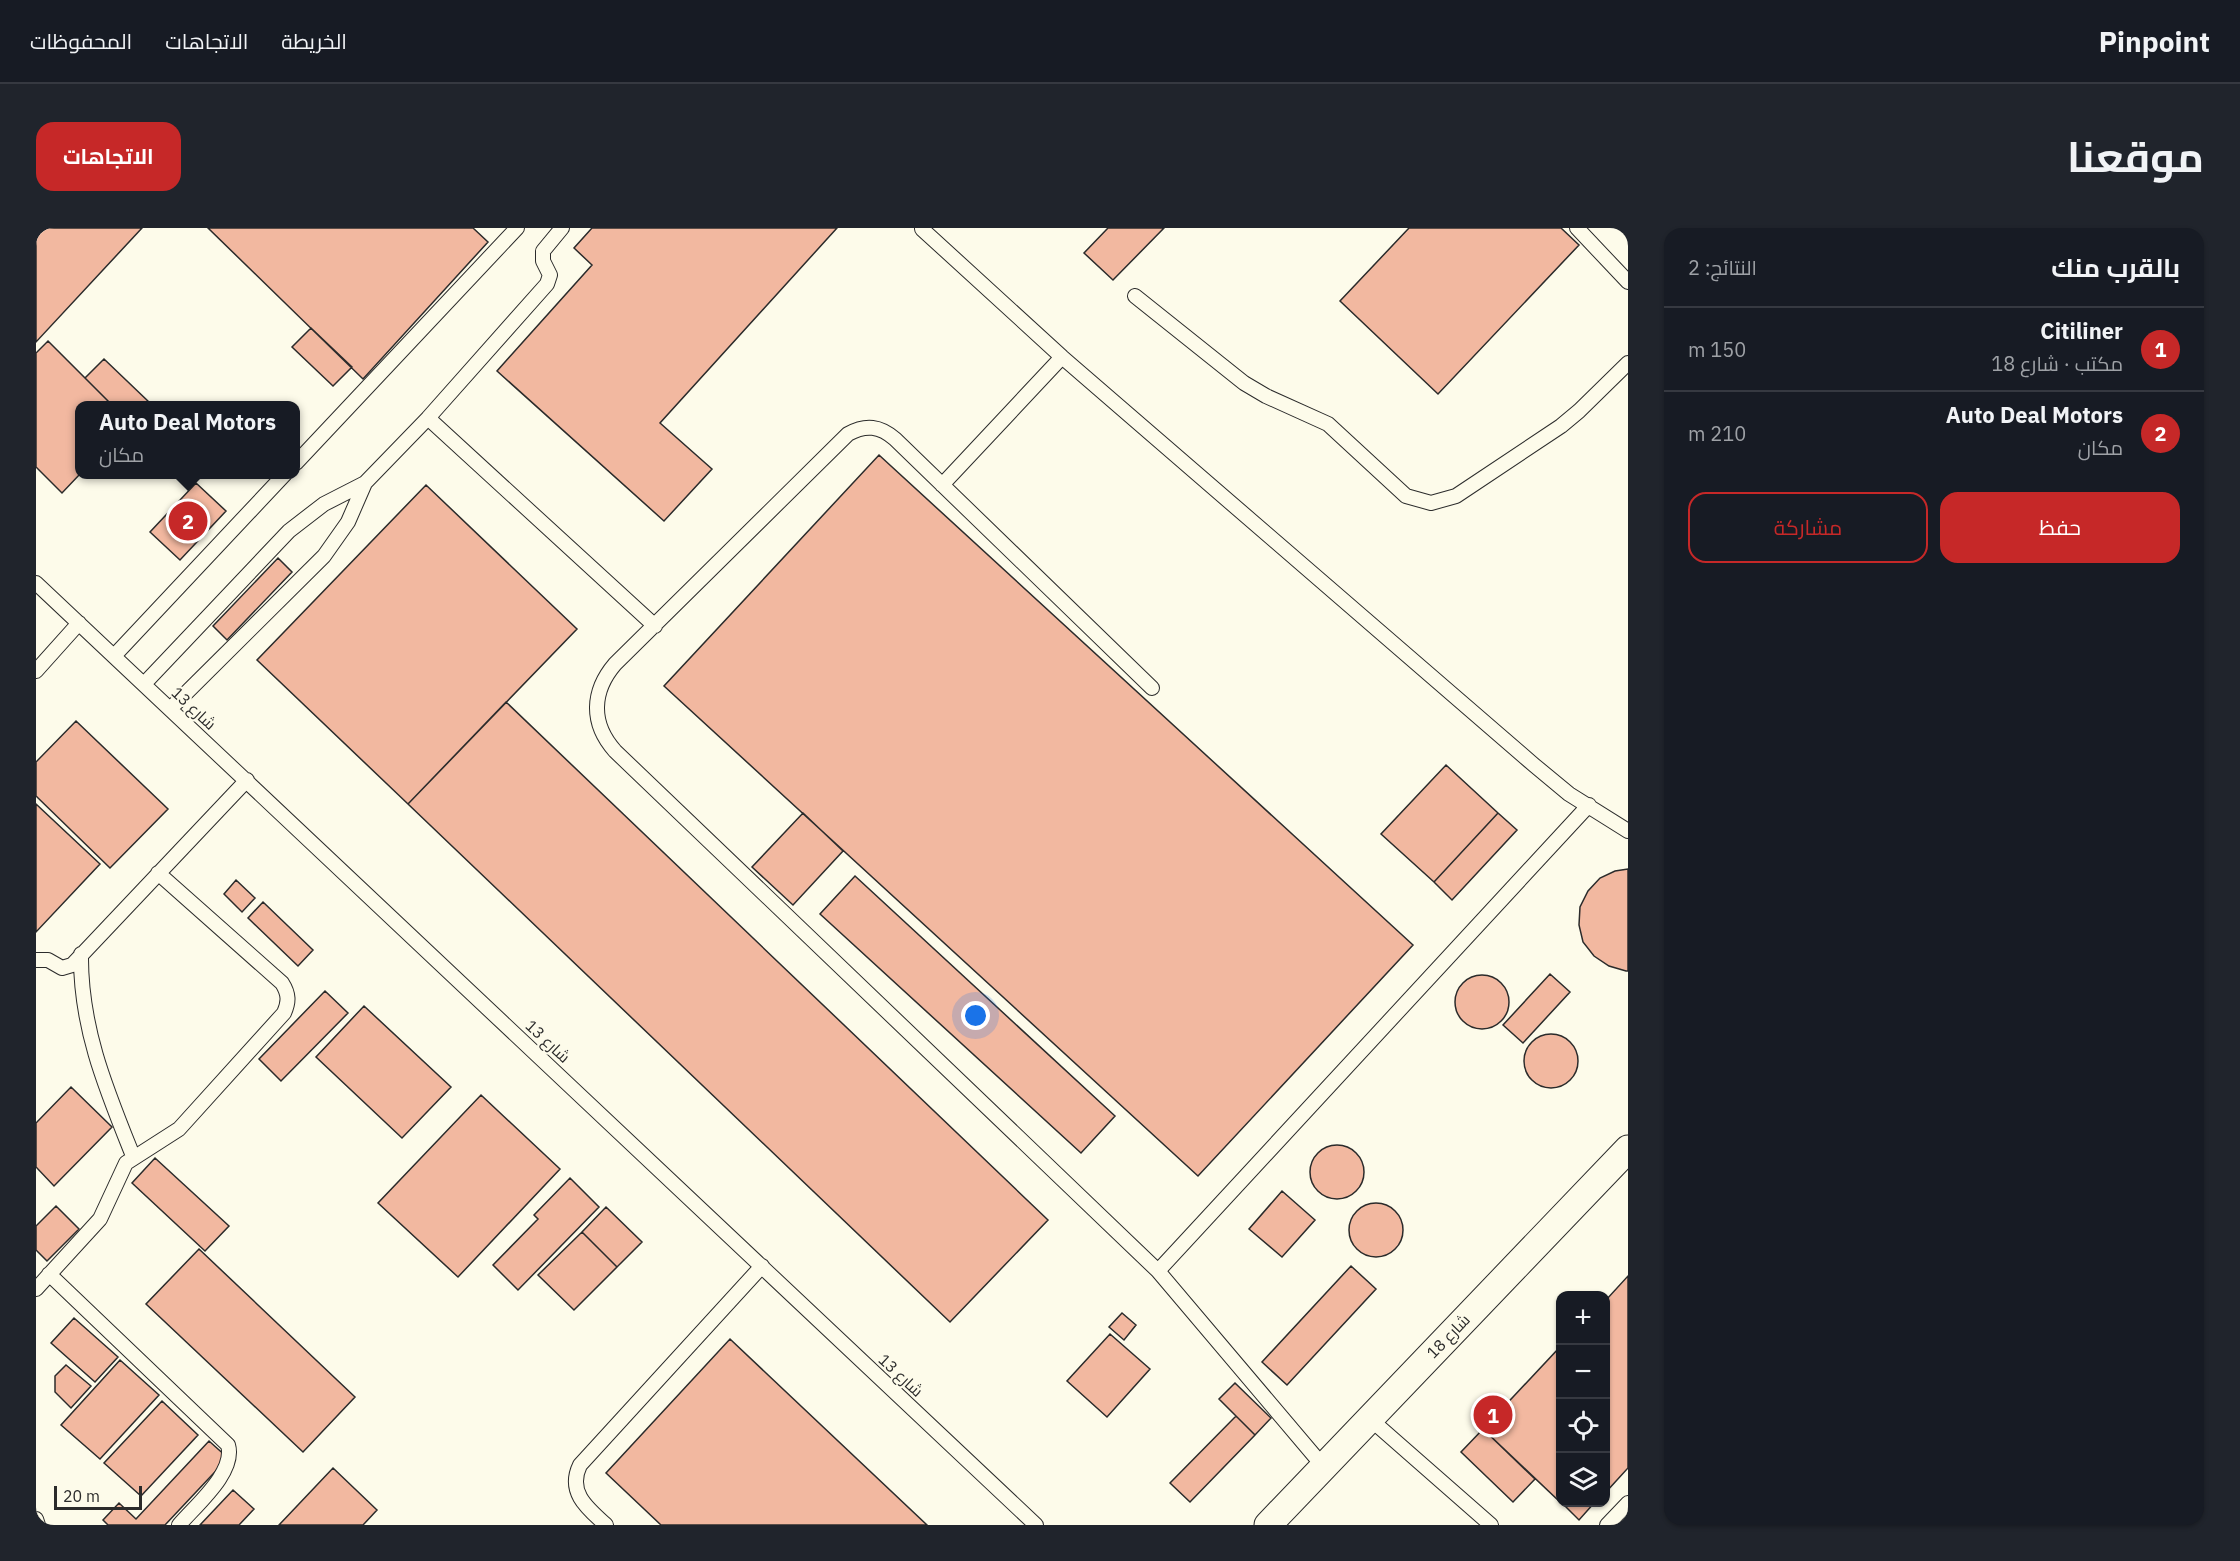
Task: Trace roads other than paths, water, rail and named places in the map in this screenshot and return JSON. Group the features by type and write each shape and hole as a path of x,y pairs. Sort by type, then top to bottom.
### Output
{"street":[{"name":"شارع 18","path":"1268,1525 1628,1149"}],"lane":[{"path":"300,459 517,228"},
{"path":"144,684 289,531 324,504 365,483 428,418 547,284 550,275 543,261 543,251 562,228"},
{"path":"1576,228 1628,282"},
{"path":"922,229 1062,357 1534,765 1569,794 1628,831"},
{"path":"1135,296 1244,383 1266,396 1328,424 1407,496 1431,503 1456,496 1560,426 1597,395 1628,363"},
{"path":"942,485 1062,357"},
{"path":"428,418 655,627"},
{"path":"1152,688 887,432 867,427 848,434 615,664 599,690 597,717 606,741 1158,1271 1323,1466"},
{"path":"114,656 280,479"},
{"path":"170,709 324,556 348,522 365,483"},
{"name":"شارع 13","path":"36,583 1036,1525"},
{"path":"36,670 80,623"},
{"path":"36,960 48,960 62,968 72,965 247,780"},
{"path":"1158,1271 1589,805"},
{"path":"36,1288 100,1219 120,1170 133,1156 179,1129 284,1014 288,998 282,983 158,873"},
{"path":"81,954 81,984 91,1044 133,1156"},
{"path":"606,1525 579,1497 575,1481 580,1465 762,1266"},
{"path":"50,1274 228,1445 230,1460 224,1473 179,1525"},
{"path":"1369,1418 1491,1525"},
{"path":"1607,1525 1628,1503"},
{"path":"36,1519 38,1525"}],"place":[{"name":"Auto Deal Motors","path":"188,521"},
{"name":"Citiliner","path":"1493,1415"}]}
